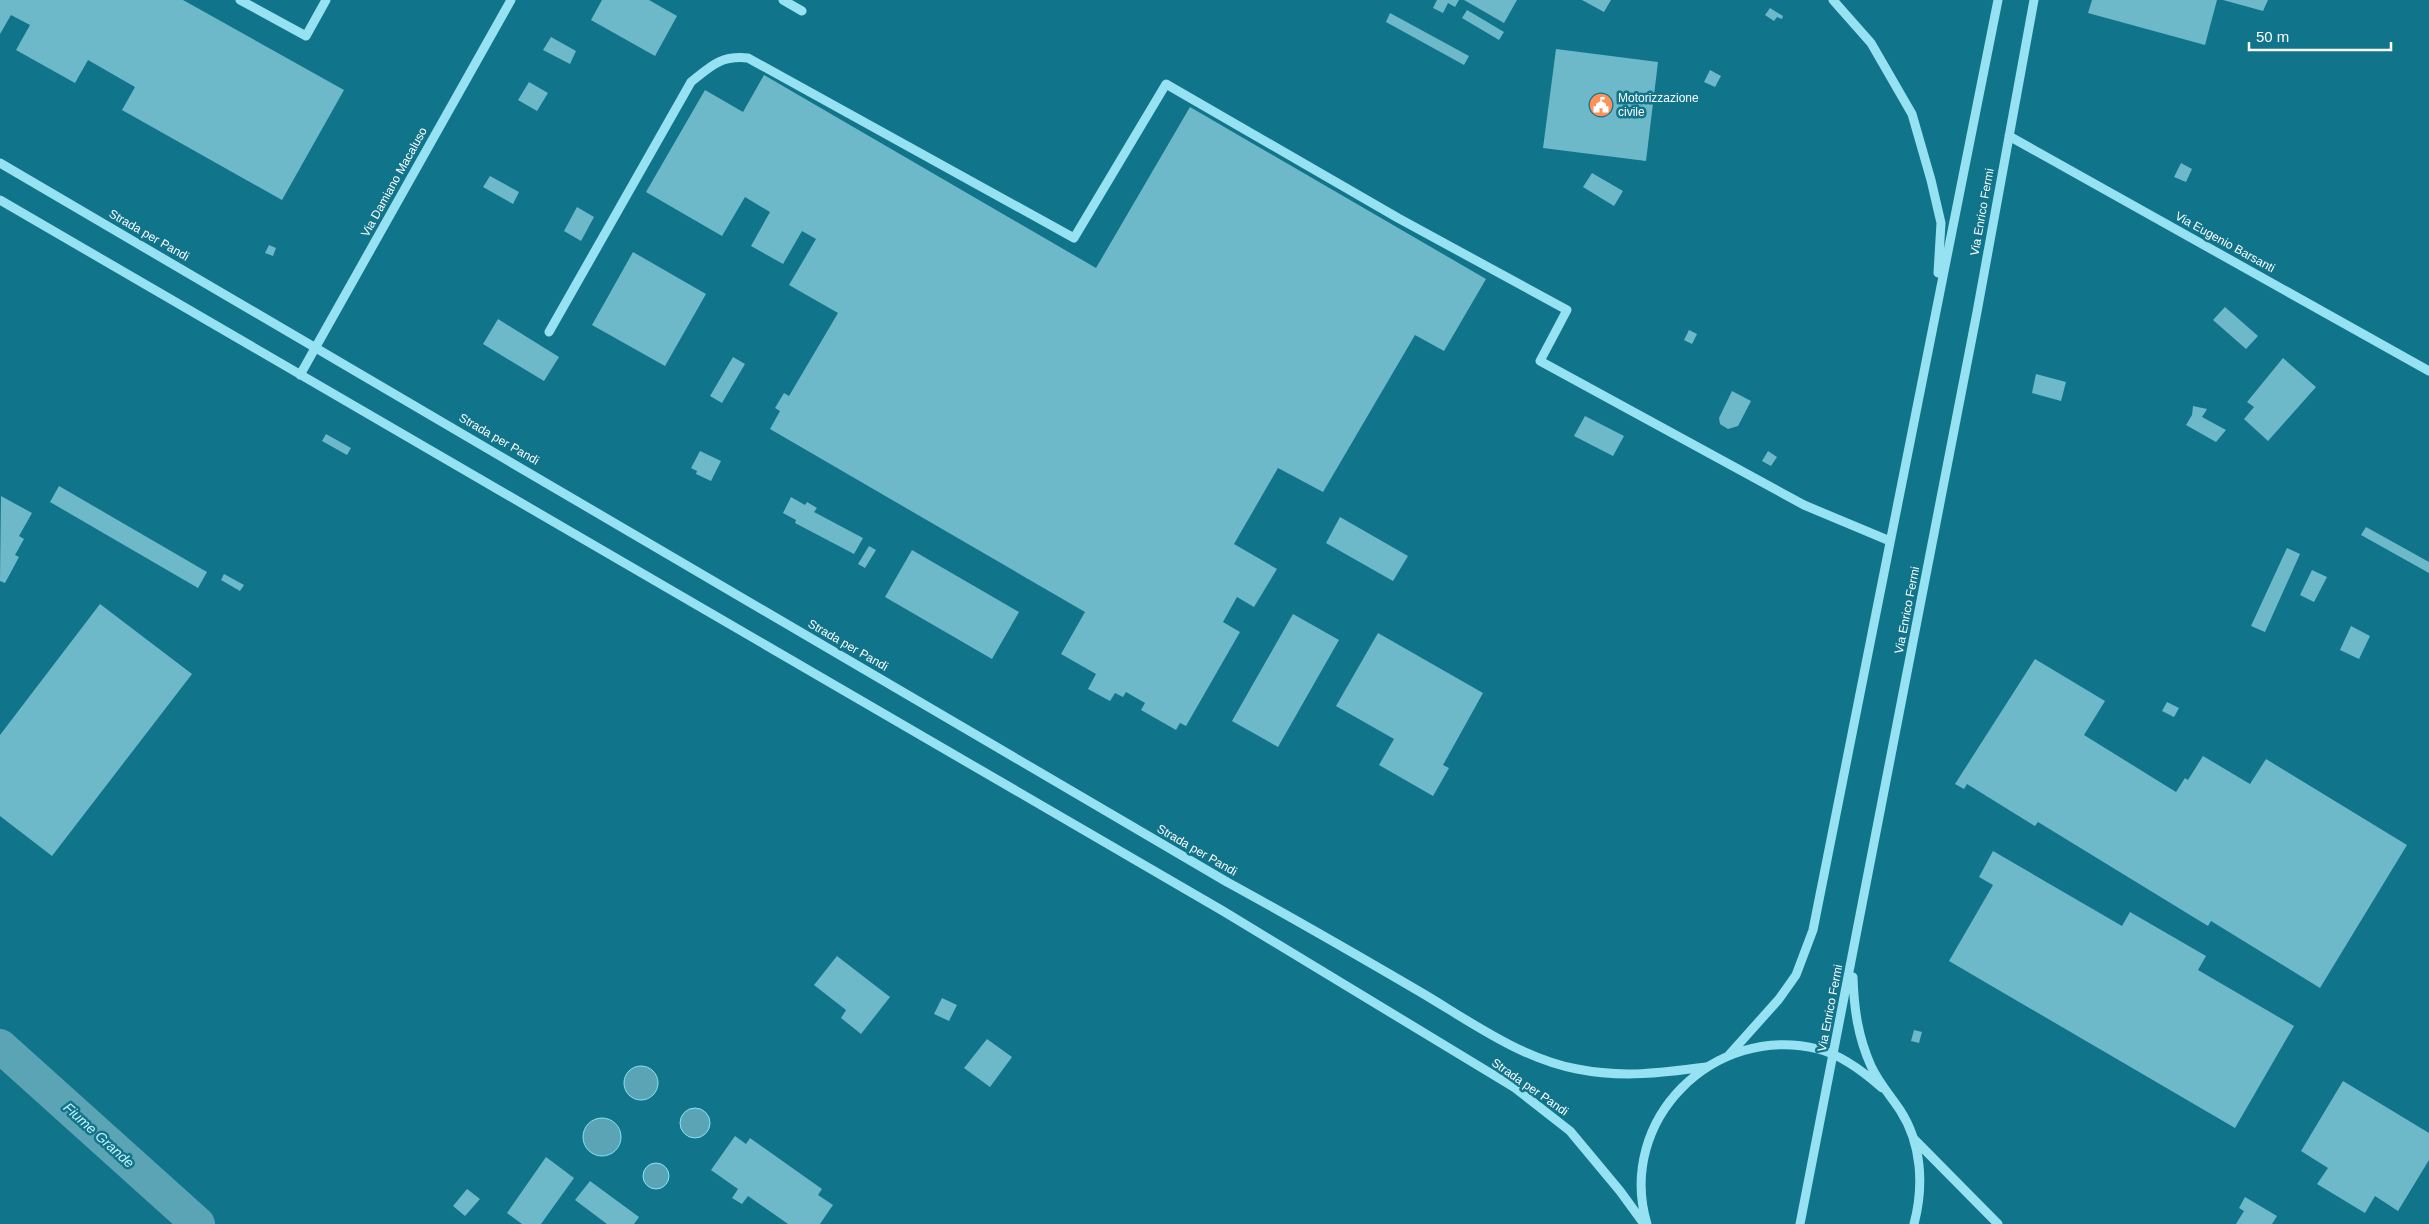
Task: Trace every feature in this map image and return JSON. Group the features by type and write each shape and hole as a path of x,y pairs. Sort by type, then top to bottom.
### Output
{"street":[{"path":"240,0 306,36 326,0"},
{"name":"Via Damiano Macaluso","path":"300,375 511,0"},
{"path":"783,0 802,11"},
{"path":"1833,0 1871,43 1912,114 1941,223 1936,306"},
{"name":"Via Enrico Fermi","path":"1729,1055 1779,999 1796,975 1810,938 1819,905 1998,0"},
{"name":"Via Enrico Fermi","path":"1800,1224 1834,1055 2034,0"},
{"path":"549,332 691,82 711,66 731,56 748,58 1074,238 1166,84 1398,218 1567,310 1540,362 1804,505 1890,541"},
{"name":"Via Eugenio Barsanti","path":"2009,136 2429,371"},
{"name":"Strada per Pandi","path":"0,163 1219,878 1316,931 1518,1050 1577,1069 1637,1076 1706,1067"},
{"name":"Strada per Pandi","path":"0,200 1224,911 1515,1088 1570,1131 1646,1224"},
{"path":"1852,959 1854,1005 1859,1033 1882,1088"},
{"path":"1646,1224 1641,1188 1648,1142 1658,1119 1677,1091 1706,1067 1729,1055 1772,1045 1818,1049 1834,1055 1861,1070 1882,1088 1901,1112 1914,1139 1920,1170 1920,1202 1914,1224"},
{"path":"1914,1139 1998,1224"}],"shaded area":[{"path":"641,1066 648,1067 653,1071 657,1076 657,1090 653,1095 648,1099 641,1100 634,1099 629,1095 625,1090 624,1083 625,1076 629,1071 634,1067"},
{"path":"695,1108 701,1109 709,1117 709,1129 701,1137 695,1138 689,1137 681,1129 680,1123 681,1117 689,1109"},
{"path":"602,1118 616,1123 621,1137 616,1151 602,1156 588,1151 583,1137 588,1123"},
{"path":"656,1163 665,1167 669,1176 665,1185 656,1189 647,1185 643,1176 647,1167"}],"building":[{"path":"0,0 183,0 344,90 282,200 122,110 135,87 88,60 75,83 16,50 30,25 11,15 0,34"},
{"path":"602,0 649,0 677,16 655,56 591,20"},
{"path":"1437,0 1459,0 1455,7 1448,3 1443,13 1433,8"},
{"path":"1464,0 1517,0 1504,23"},
{"path":"1582,0 1611,0 1604,12"},
{"path":"2092,0 2217,0 2205,45 2088,13"},
{"path":"2223,0 2268,0 2263,11"},
{"path":"1770,8 1783,16 1782,19 1777,17 1774,21 1765,15"},
{"path":"1467,10 1504,32 1499,40 1462,18"},
{"path":"1390,13 1469,56 1464,65 1386,22"},
{"path":"551,37 576,51 570,64 543,50"},
{"name":"Motorizzazione civile","path":"1556,49 1658,62 1646,161 1543,148"},
{"path":"1710,70 1721,76 1715,87 1704,82"},
{"path":"764,75 1096,268 1190,107 1486,279 1444,351 1415,335 1323,492 1278,468 1234,544 1277,569 1254,607 1237,597 1223,622 1240,632 1186,726 1180,723 1176,730 1141,710 1145,703 1126,692 1123,697 1115,693 1110,701 1088,689 1096,674 1061,654 1085,612 770,429 780,411 775,408 784,393 789,396 838,313 789,285 816,239 802,231 783,264 751,246 770,212 745,197 722,236 646,192 705,90 743,112"},
{"path":"529,82 548,93 537,111 518,100"},
{"path":"2181,163 2192,169 2186,182 2174,177"},
{"path":"1592,173 1623,191 1614,206 1583,187"},
{"path":"490,176 519,192 513,204 483,187"},
{"path":"577,207 594,217 581,241 564,231"},
{"path":"269,245 276,248 273,256 265,253"},
{"path":"633,252 706,294 665,366 592,325"},
{"path":"2225,307 2258,336 2246,349 2213,320"},
{"path":"498,319 559,357 544,381 483,344"},
{"path":"1689,330 1697,334 1692,344 1684,340"},
{"path":"733,357 745,364 722,403 710,396"},
{"path":"2283,358 2316,387 2268,441 2244,419 2254,407 2247,402"},
{"path":"2036,374 2066,382 2061,401 2032,393"},
{"path":"1732,391 1751,401 1738,426 1728,429 1720,424 1719,418"},
{"path":"2193,406 2207,409 2202,417 2226,430 2216,442 2186,425 2192,415"},
{"path":"1585,416 1624,436 1613,456 1574,436"},
{"path":"326,434 351,448 347,455 322,441"},
{"path":"700,451 721,461 711,481 696,474 697,471 691,468"},
{"path":"1768,451 1777,457 1771,466 1762,461"},
{"path":"59,486 207,572 198,588 50,502"},
{"path":"1,496 32,513 19,536 24,539 15,555 19,557 5,583 0,581"},
{"path":"791,497 805,505 807,502 817,508 814,512 863,538 854,554 795,523 796,520 783,513"},
{"path":"1340,517 1408,556 1393,581 1326,543"},
{"path":"2366,527 2429,562 2429,573 2361,535"},
{"path":"869,546 876,550 865,568 858,564"},
{"path":"2287,548 2300,554 2265,632 2251,626"},
{"path":"912,550 1019,612 992,659 885,597"},
{"path":"2312,570 2327,577 2314,602 2300,595"},
{"path":"224,574 244,585 240,591 221,580"},
{"path":"100,604 192,674 52,856 0,816 0,735"},
{"path":"1293,614 1339,640 1278,747 1232,721"},
{"path":"2351,626 2370,636 2359,659 2340,650"},
{"path":"1378,633 1483,693 1443,765 1449,768 1433,796 1379,765 1394,739 1336,706"},
{"path":"2035,659 2105,701 2084,735 2176,792 2185,778 2188,780 2203,756 2250,784 2266,759 2407,845 2320,988 2211,921 2208,926 2038,822 2035,826 1967,784 1964,789 1955,784"},
{"path":"2167,702 2179,708 2174,717 2162,711"},
{"path":"1993,851 2122,926 2130,912 2206,956 2198,970 2294,1026 2235,1128 1949,961 1993,885 1979,877"},
{"path":"837,956 890,997 861,1034 841,1018 846,1010 814,985"},
{"path":"942,998 957,1005 949,1021 934,1014"},
{"path":"1914,1030 1922,1032 1919,1043 1911,1041"},
{"path":"987,1039 1012,1057 990,1087 964,1068"},
{"path":"2343,1081 2429,1133 2429,1160 2398,1211 2375,1196 2365,1213 2317,1184 2328,1168 2301,1151"},
{"path":"735,1136 746,1144 750,1138 822,1189 818,1195 833,1205 820,1224 788,1224 748,1196 742,1204 732,1198 738,1189 711,1170"},
{"path":"546,1157 574,1178 541,1224 522,1224 507,1213"},
{"path":"590,1181 639,1217 634,1224 607,1224 575,1200"},
{"path":"467,1189 480,1199 465,1216 453,1206"},
{"path":"2245,1197 2277,1216 2272,1224 2236,1224 2244,1211 2239,1208"}],"waterway":[{"name":"Fiume Grande","path":"0,1046 198,1224"}],"place":[{"name":"Motorizzazione civile","path":"1601,105"}]}
